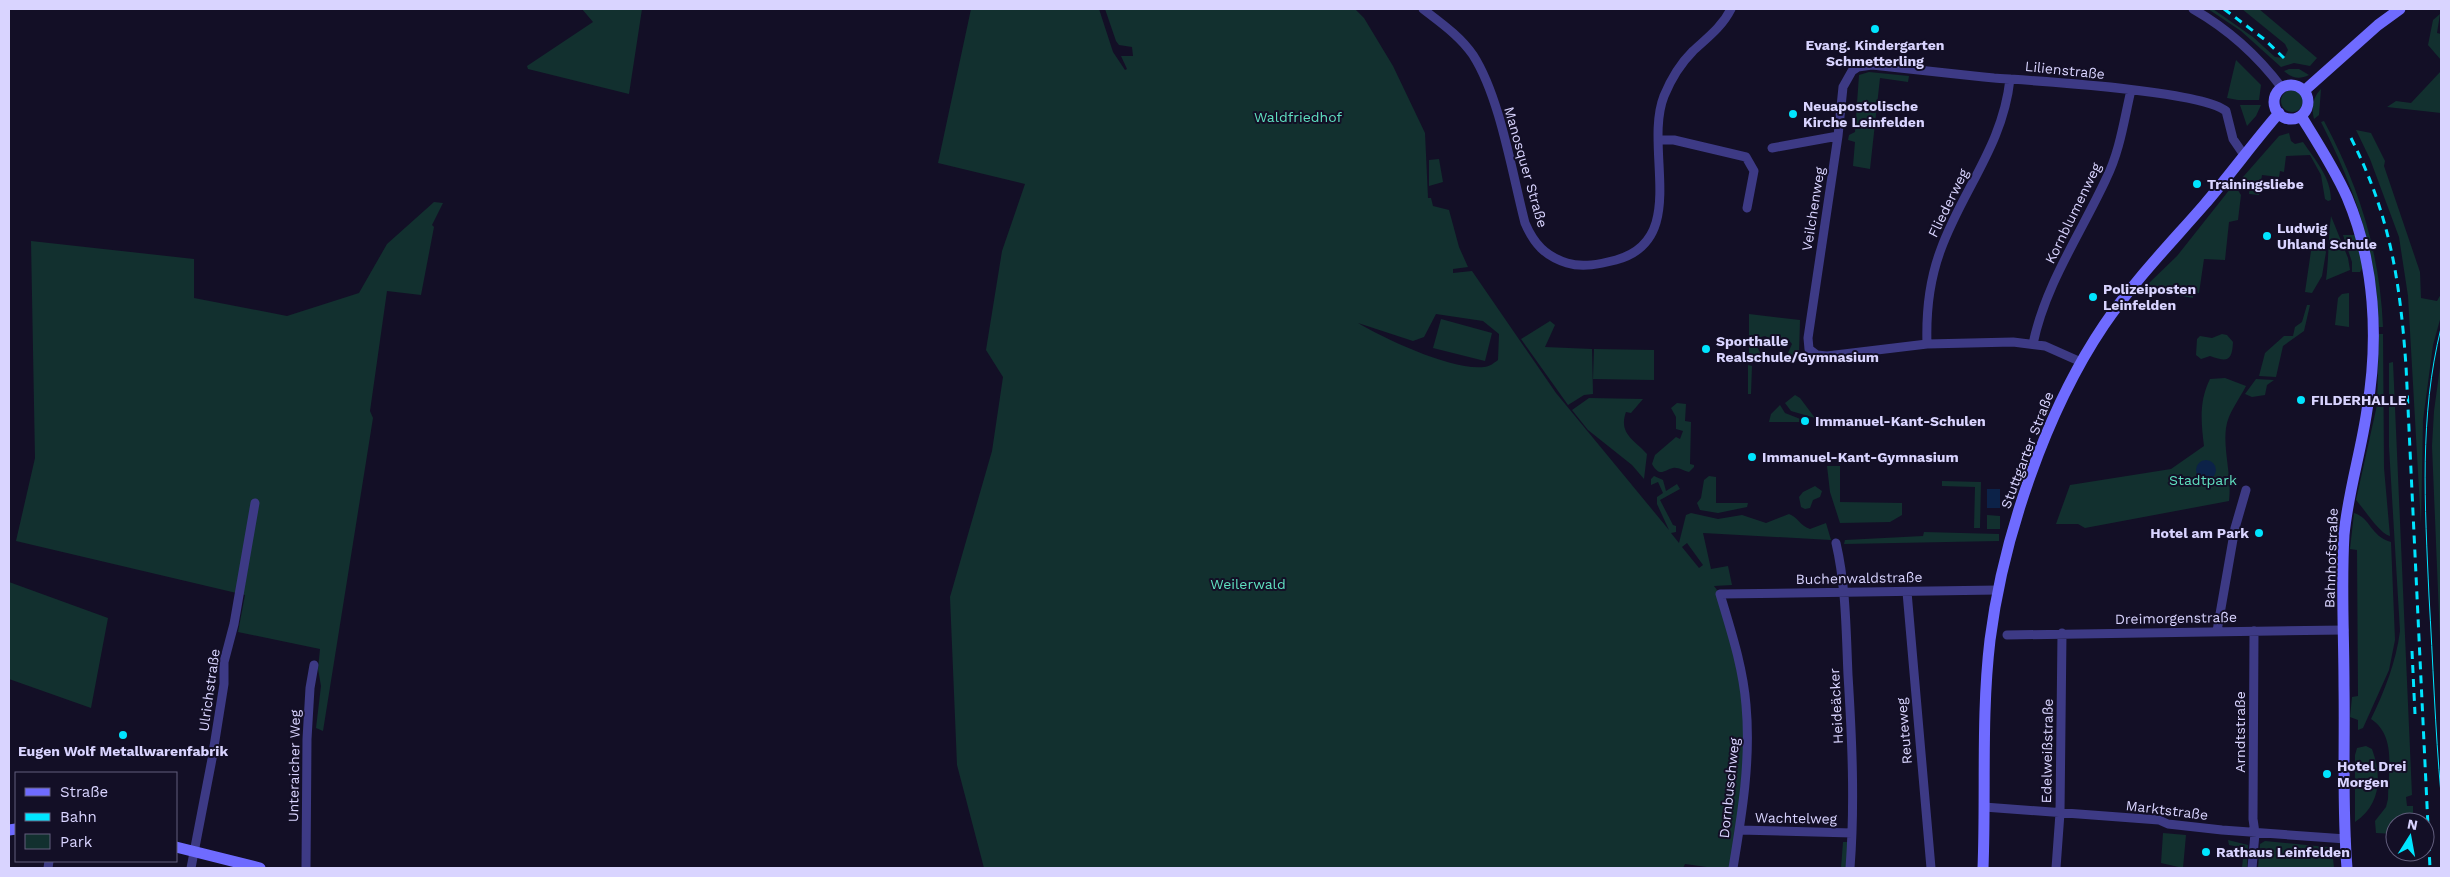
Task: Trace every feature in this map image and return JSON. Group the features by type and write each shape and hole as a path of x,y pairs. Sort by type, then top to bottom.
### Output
{"main road":[{"path":"2304,91 2395,10"},
{"path":"2294,85 2304,91 2307,95 2308,106 2301,116 2289,118 2279,113 2274,102 2278,91 2294,85"},
{"name":"Stuttgarter Straße","path":"1983,868 1986,689 1990,640 1998,590 2011,536 2027,485 2068,386 2081,362 2128,292 2206,203 2279,113"},
{"name":"Bahnhofstraße","path":"2301,116 2348,199 2362,242 2371,291 2373,365 2366,420 2346,512 2343,553 2346,868"},
{"path":"178,847 260,868"}],"street":[{"name":"Manosquer Straße","path":"1423,9 1455,35 1472,54 1485,77 1525,223 1532,239 1541,251 1557,260 1579,266 1600,264 1627,257 1644,246 1652,237 1660,212 1658,140 1660,109 1673,76 1692,52 1723,22 1731,9"},
{"path":"2193,9 2229,32 2282,88"},
{"name":"Lilienstraße","path":"1852,71 1858,67 1872,66 2131,90 2194,99 2226,111 2233,140 2244,155"},
{"name":"Veilchenweg","path":"1852,71 1843,87 1838,136 1808,344 1812,352 1827,356 1927,344"},
{"name":"Fliederweg","path":"1927,344 1930,299 1941,250 1960,208 1991,149 2000,124 2010,79"},
{"name":"Kornblumenweg","path":"2032,344 2042,308 2107,177 2120,142 2131,90"},
{"path":"1772,148 1838,136"},
{"path":"1658,140 1674,140 1746,157 1754,171 1747,208"},
{"path":"1927,344 1966,342 2032,344 2059,350 2081,362"},
{"path":"2218,632 2235,528 2246,490"},
{"name":"Ulrichstraße","path":"191,868 217,731 224,662 234,624 255,503"},
{"name":"Heideäcker","path":"1836,543 1845,593 1853,772 1850,868"},
{"name":"Buchenwaldstraße","path":"1720,594 1998,590"},
{"name":"Reuteweg","path":"1906,592 1931,868"},
{"name":"Dornbuschweg","path":"1720,594 1735,644 1746,705 1748,754 1733,868"},
{"name":"Dreimorgenstraße","path":"2007,635 2344,630"},
{"name":"Arndtstraße","path":"2252,868 2255,833 2253,819 2254,631"},
{"name":"Edelweißstraße","path":"2056,868 2060,813 2062,633"},
{"name":"Unteraicher Weg","path":"306,868 307,739 314,665"},
{"name":"Marktstraße","path":"1984,807 2159,820 2168,824 2255,833 2346,839"},
{"name":"Wachtelweg","path":"1739,830 1852,833"}],"green space":[{"path":"582,9 642,9 629,94 528,69 527,66 593,22"},
{"name":"Weilerwald","path":"971,9 1099,9 1113,52 1125,70 1127,69 1121,56 1133,56 1132,47 1119,45 1116,41 1105,9 1355,9 1364,18 1393,66 1425,133 1428,198 1431,198 1433,206 1449,210 1459,247 1468,267 1453,269 1453,273 1472,271 1556,393 1669,530 1657,504 1657,497 1663,493 1658,482 1651,485 1651,479 1654,476 1663,480 1666,491 1677,484 1680,489 1660,500 1673,525 1676,526 1676,532 1671,533 1679,543 1686,515 1691,513 1718,519 1742,515 1766,523 1789,514 1810,529 1826,523 1831,540 1703,533 1711,569 1728,566 1732,585 1714,586 1720,594 1735,644 1748,726 1733,868 1714,868 1685,864 1683,868 984,868 957,765 950,597 992,451 1003,377 986,350 1002,251 1025,184 938,163","holes":["1436,314 1483,321 1499,334 1498,360 1490,366 1484,367 1455,364 1402,345 1358,323 1413,341 1424,337","1687,543 1703,565 1699,568 1682,547"]},
{"path":"2208,9 2213,9 2253,37 2275,57 2284,58 2288,50 2285,44 2242,9 2259,9 2317,58 2310,66 2294,63 2281,67 2241,31"},
{"path":"2440,14 2437,33 2441,34 2441,60 2428,45 2433,20"},
{"path":"2236,60 2261,85 2259,100 2227,98"},
{"path":"2299,69 2309,75 2299,78 2293,77 2284,71"},
{"path":"2441,71 2441,113 2387,107 2396,101 2411,103"},
{"path":"1869,72 1909,76 1908,82 1880,78 1870,169 1853,166 1855,142 1848,140 1849,135 1855,132 1859,75"},
{"path":"2321,89 2319,115 2314,119 2313,103"},
{"path":"2292,90 2300,93 2303,101 2300,109 2292,112 2284,109 2281,101 2284,93"},
{"path":"2240,105 2261,105 2256,116 2247,126"},
{"path":"2324,121 2348,170 2366,221 2377,273 2383,327 2379,327 2374,272 2362,221 2344,172 2321,122"},
{"path":"2356,130 2371,133 2385,161 2384,166 2420,272 2421,298 2437,301 2441,294 2441,316 2433,345 2423,420 2421,525 2408,296 2399,237 2370,159"},
{"path":"2289,133 2291,141 2295,144 2303,142 2322,169 2328,184 2331,200 2325,199 2321,175 2310,155 2286,156 2284,172 2280,171 2279,177 2262,175 2259,195 2249,194 2250,184 2243,177 2279,136"},
{"path":"1439,159 1443,182 1429,186 1429,160"},
{"path":"2234,184 2241,195 2238,220 2229,222 2225,260 2204,259 2199,293 2193,292 2193,298 2149,290 2148,284 2177,256"},
{"path":"434,202 443,203 432,225 434,227 421,295 387,291 370,411 373,418 323,731 316,728 321,686 318,669 320,649 238,632 245,595 16,541 35,458 31,241 194,259 194,298 287,316 359,293 387,244"},
{"path":"2331,216 2348,258 2350,270 2326,280 2329,232"},
{"path":"2343,235 2356,235 2363,267 2360,272 2352,272 2352,262"},
{"path":"2312,244 2323,246 2326,252 2322,276 2312,293 2305,292"},
{"path":"2349,293 2349,327 2335,325 2338,298 2342,294"},
{"path":"2307,305 2310,305 2304,331 2283,346 2276,377 2259,376 2265,353 2284,336 2293,336 2295,327 2302,322"},
{"path":"1749,314 1800,320 1799,354 1795,364 1788,362 1787,355 1792,344 1787,338 1783,337 1775,341 1765,336 1761,337 1757,347 1762,356 1761,361 1759,364 1749,361"},
{"path":"1441,319 1492,333 1485,361 1433,348"},
{"path":"1550,321 1555,325 1545,347 1592,349 1593,394 1584,395 1568,405 1521,339"},
{"path":"2222,334 2227,335 2233,342 2230,357 2221,359 2210,356 2201,359 2196,355 2197,339 2200,336 2212,338"},
{"path":"2379,334 2383,334 2384,468 2390,536 2377,526 2356,500 2377,405"},
{"path":"1594,349 1654,350 1654,380 1593,379"},
{"path":"2441,360 2441,663 2432,446 2434,411"},
{"path":"2393,362 2412,795 2406,797 2407,806 2413,806 2413,812 2385,812 2385,833 2376,833 2375,821 2386,807 2388,799 2388,745 2385,735 2371,719 2389,676 2396,654 2400,631 2389,447 2389,363"},
{"path":"1748,365 1752,366 1751,394 1748,394"},
{"name":"Stadtpark","path":"2225,378 2246,386 2231,412 2226,428 2229,501 2085,528 2078,524 2056,524 2070,485 2171,469 2204,446 2202,404 2206,387 2210,379"},
{"path":"2256,379 2274,380 2267,385 2265,395 2252,397 2245,394"},
{"path":"1795,395 1800,398 1815,418 1791,411 1785,403"},
{"path":"1589,398 1643,399 1631,413 1626,412 1624,426 1629,436 1647,454 1644,479 1632,465 1588,430 1572,410"},
{"path":"1677,403 1686,404 1685,421 1691,422 1690,464 1694,465 1694,467 1689,472 1675,468 1660,472 1652,464 1655,455 1676,437 1680,439 1683,431 1676,429 1676,417 1671,408"},
{"path":"1780,405 1785,413 1808,422 1769,422 1771,414"},
{"path":"1827,466 1840,466 1840,502 1902,503 1902,515 1890,522 1840,523 1830,492"},
{"path":"1709,476 1716,477 1716,503 1748,503 1747,507 1718,513 1700,510 1697,503 1701,498 1704,480"},
{"path":"1942,481 1981,482 1980,528 1974,528 1975,487 1942,486"},
{"path":"1815,486 1822,491 1820,497 1813,500 1810,508 1805,509 1801,507 1799,497 1803,492"},
{"path":"2354,513 2360,515 2379,536 2391,542 2395,640 2389,670 2363,728 2358,730 2358,720 2350,717 2352,697 2358,696 2357,550 2350,549"},
{"path":"1987,515 2000,516 2000,529 1987,529"},
{"path":"1924,532 1999,534 1999,541 1844,544 1845,540 1923,536"},
{"path":"9,582 108,618 91,708 9,679"},
{"path":"2366,746 2372,749 2375,759 2378,780 2377,789 2370,807 2355,822 2355,755 2357,748"},
{"path":"2163,833 2186,835 2183,868 2161,863"},
{"path":"2228,840 2248,845 2247,868 2242,868 2244,848 2229,845"},
{"path":"2265,841 2327,847 2335,854 2336,858 2333,858 2334,868 2258,868 2260,844"},
{"path":"1843,842 1848,842 1846,868 1841,868"}],"water":[{"path":"2206,460 2213,463 2216,470 2213,477 2206,480 2199,477 2196,470 2199,463"},
{"path":"1987,489 2000,489 2000,508 1987,508"}],"tram line":[{"path":"2441,328 2429,395 2425,461 2429,596 2441,794"}],"railway":[{"path":"2224,9 2264,39 2284,58"},
{"path":"2351,138 2364,166 2384,222 2396,277 2404,335 2430,868"},
{"path":"2412,651 2415,714"}],"place":[{"name":"Evang. Kindergarten Schmetterling","path":"1875,29"},
{"name":"Neuapostolische Kirche Leinfelden","path":"1793,114"},
{"name":"Trainingsliebe","path":"2197,184"},
{"name":"Ludwig Uhland Schule","path":"2267,236"},
{"name":"Polizeiposten Leinfelden","path":"2093,297"},
{"name":"Sporthalle Realschule/Gymnasium","path":"1706,349"},
{"name":"FILDERHALLE","path":"2301,400"},
{"name":"Immanuel-Kant-Schulen","path":"1805,421"},
{"name":"Immanuel-Kant-Gymnasium","path":"1752,457"},
{"name":"Hotel am Park","path":"2259,533"},
{"name":"Eugen Wolf Metallwarenfabrik","path":"123,735"},
{"name":"Hotel Drei Morgen","path":"2327,774"},
{"name":"Rathaus Leinfelden","path":"2206,852"}],"park label":[{"name":"Waldfriedhof","path":"1298,117"}]}
